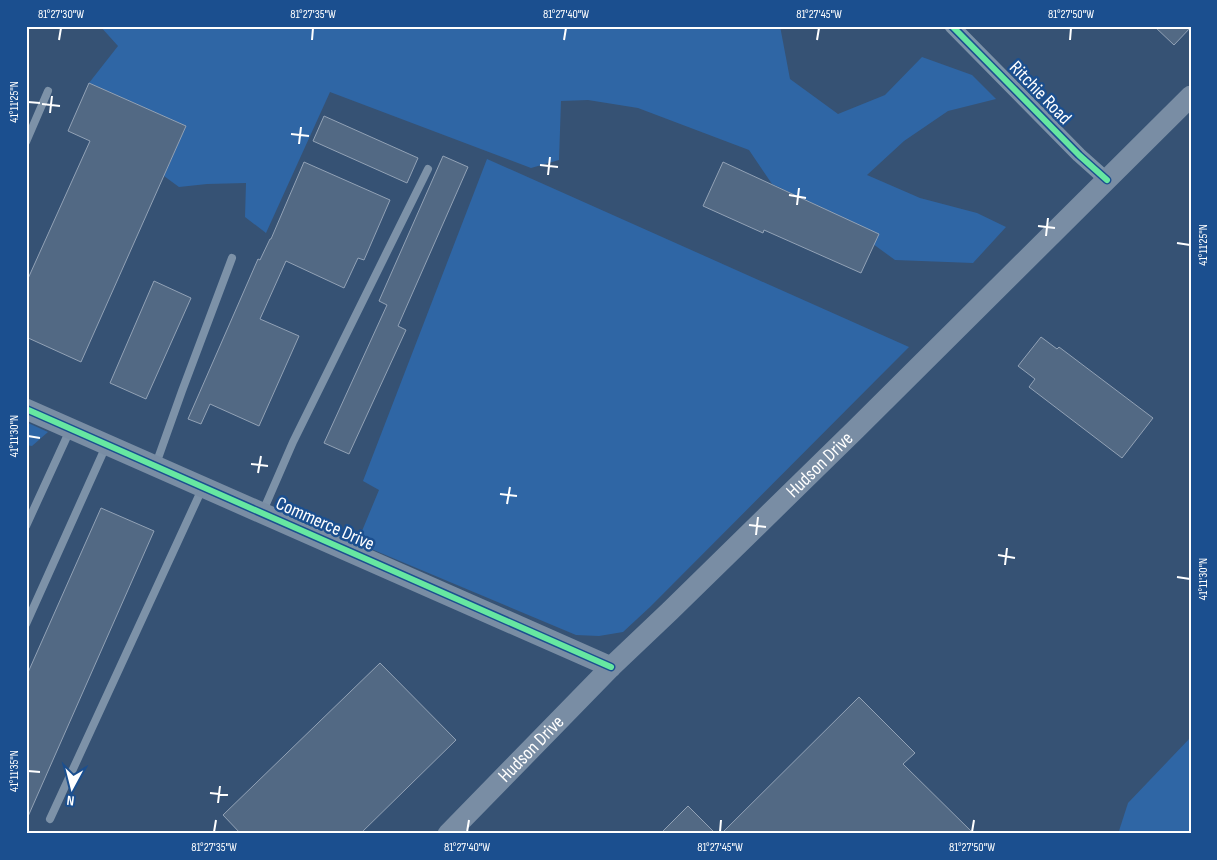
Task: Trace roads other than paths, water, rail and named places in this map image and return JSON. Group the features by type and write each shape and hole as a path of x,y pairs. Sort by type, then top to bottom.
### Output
{"main road":[{"name":"Hudson Drive","path":"448,834 611,667 719,564 1191,96"},
{"name":"Commerce Drive","path":"26,409 611,667"}],"street":[{"name":"Ritchie Road","path":"952,26 1079,155 1107,180"}],"lane":[{"path":"26,142 48,90"},
{"path":"262,513 293,442 428,169"},
{"path":"156,466 232,258"},
{"path":"26,526 71,428"},
{"path":"26,624 106,444"},
{"path":"50,819 203,487"}]}
